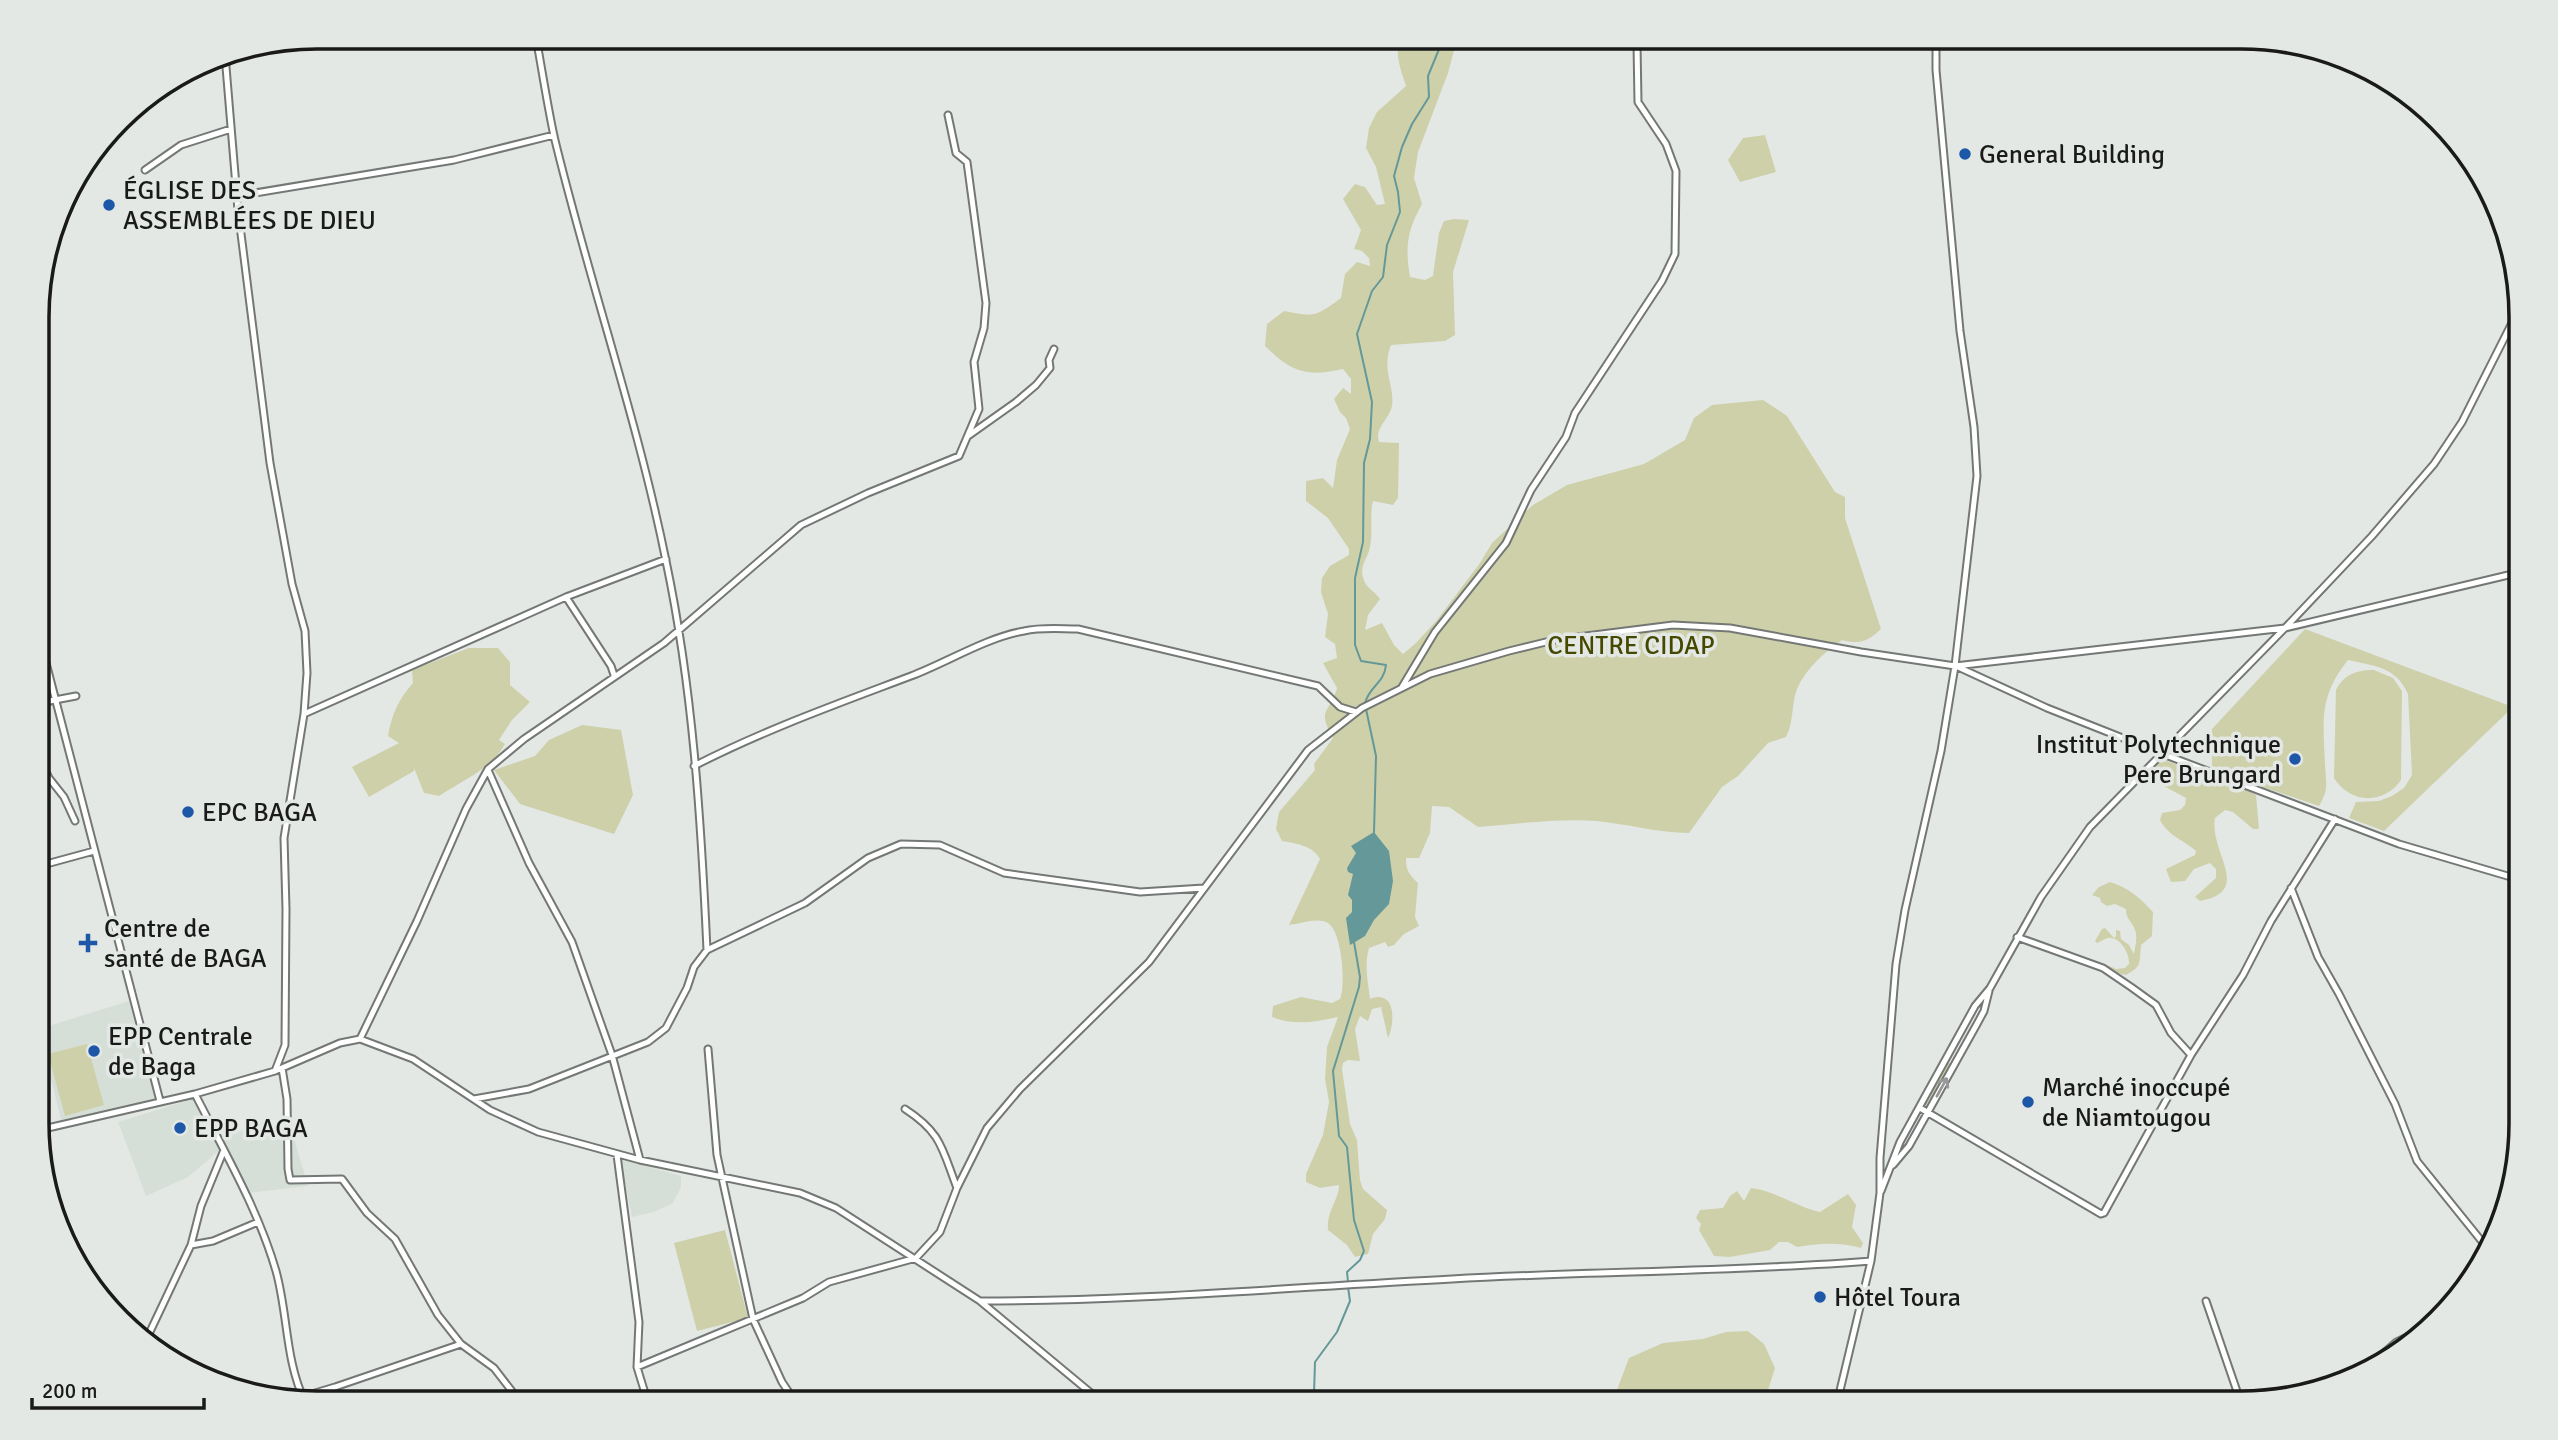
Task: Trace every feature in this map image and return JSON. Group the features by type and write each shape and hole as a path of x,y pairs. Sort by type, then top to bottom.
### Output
{"street":[{"path":"538,49 554,135 619,372 666,559 679,630 700,816 706,950"},
{"path":"1402,687 1435,632 1506,543 1531,490 1566,437 1576,413 1661,281 1675,254 1676,171 1666,144 1638,102 1637,49"},
{"path":"1840,1391 1871,1261 1881,1193 1880,1158 1896,964 1905,910 1939,762 1955,666 1977,476 1974,427 1958,303 1936,49"},
{"path":"226,65 237,196 270,463 292,584 305,631 307,673 304,714 284,838 285,1045 275,1071"},
{"path":"360,1039 417,921 466,809 488,769 524,739 664,643 801,526 868,493 959,456 979,409 974,362 984,328 986,303 967,162 956,153 948,115"},
{"path":"145,170 181,145 231,129"},
{"path":"237,196 454,160 554,135"},
{"path":"1881,1193 1900,1142 1968,1018 1990,988 2040,897 2090,827 2285,628 2372,536 2434,464 2462,422 2509,329"},
{"path":"968,436 1036,385 1050,368 1050,352 1054,349"},
{"path":"304,714 566,597 666,559"},
{"path":"637,1367 803,1298 829,1282 916,1258 940,1231 957,1188 987,1128 1020,1089 1149,962 1308,750 1359,710 1430,674 1554,640 1673,625 1730,628 1955,666 2285,628 2509,575"},
{"path":"566,597 611,666 614,675"},
{"path":"694,766 780,726 998,639 1044,628 1090,632 1278,676 1318,687 1340,707 1359,710"},
{"path":"1955,666 2047,708 2399,844 2509,876"},
{"path":"49,677 160,1101"},
{"path":"49,702 76,696"},
{"path":"488,769 529,863 572,942 612,1055 640,1160"},
{"path":"49,778 64,797 75,821"},
{"path":"1920,1108 2101,1214 2192,1055 2243,975 2291,888 2336,819"},
{"path":"474,1099 529,1089 648,1042 666,1028 687,988 694,967 706,950 804,903 868,858 901,844 940,845 1004,873 1140,891 1204,888"},
{"path":"49,863 94,851"},
{"path":"2291,888 2318,957 2395,1104 2417,1161 2481,1241"},
{"path":"2017,937 2103,968 2156,1005 2171,1033 2192,1055"},
{"path":"1891,1168 1909,1146 1984,1012 1990,988"},
{"path":"1968,1018 1977,1024"},
{"path":"49,1128 195,1094 275,1071 340,1042 360,1039 413,1059 518,1124 617,1155 800,1193 836,1208 980,1301 1089,1391"},
{"path":"708,1049 717,1155 753,1319 788,1391"},
{"path":"1948,1057 1956,1061"},
{"path":"282,1068 287,1099 290,1180 342,1179 368,1213 396,1239 438,1315 461,1344 494,1368 512,1391"},
{"path":"195,1094 258,1222 276,1272 291,1360 301,1390"},
{"path":"905,1109 926,1123 939,1140 957,1188"},
{"path":"150,1333 191,1245 201,1206 224,1150"},
{"path":"617,1155 639,1322 637,1367 644,1391"},
{"path":"191,1245 213,1241 258,1222"},
{"path":"980,1301 1122,1299 1535,1274 1871,1261"},
{"path":"2206,1301 2237,1391"},
{"path":"328,1391 461,1344"}],"shaded area":[{"name":"EPP Centrale de Baga","path":"129,1001 155,1100 61,1120 49,1070 49,1026"},
{"name":"EPP BAGA","path":"196,1098 221,1149 188,1177 146,1196 118,1122"},
{"path":"279,1123 293,1135 308,1186 247,1193 220,1135"},
{"path":"620,1159 681,1176 681,1187 673,1203 654,1212 632,1217"}],"green space":[{"name":"CENTRE CIDAP","path":"1398,49 1454,49 1418,152 1414,178 1422,204 1408,239 1410,277 1425,280 1433,276 1439,233 1444,221 1469,220 1453,272 1455,335 1445,341 1391,345 1388,354 1392,406 1378,437 1379,442 1399,443 1398,498 1393,505 1373,501 1370,545 1362,573 1366,584 1380,599 1368,615 1365,630 1382,623 1394,645 1403,654 1437,620 1492,543 1533,505 1567,485 1644,464 1685,440 1694,418 1712,405 1763,400 1787,416 1835,492 1845,497 1845,518 1881,629 1863,641 1842,640 1816,661 1797,689 1786,737 1768,743 1738,776 1722,787 1689,833 1582,820 1478,827 1449,807 1432,806 1430,833 1419,858 1406,858 1409,872 1418,883 1415,917 1419,926 1404,934 1394,945 1388,947 1385,942 1369,948 1367,974 1370,999 1378,997 1389,1002 1391,1031 1388,1038 1381,1007 1372,1009 1368,1021 1360,1016 1355,1029 1360,1061 1348,1060 1343,1063 1350,1124 1357,1140 1360,1180 1363,1189 1387,1210 1385,1219 1373,1234 1368,1254 1355,1257 1347,1245 1328,1230 1329,1217 1339,1185 1320,1188 1306,1182 1306,1174 1323,1135 1329,1102 1325,1079 1327,1047 1338,1017 1297,1022 1272,1017 1273,1006 1301,997 1332,1003 1340,999 1342,992 1342,959 1333,928 1324,921 1289,925 1320,859 1308,848 1282,841 1276,829 1279,812 1315,770 1314,764 1333,738 1325,716 1337,688 1323,663 1337,658 1335,644 1325,637 1328,614 1321,592 1322,578 1330,566 1349,555 1349,549 1328,518 1306,501 1306,481 1323,478 1333,488 1337,460 1350,429 1334,399 1343,388 1351,394 1351,379 1343,369 1319,373 1301,371 1284,362 1265,346 1267,324 1284,311 1309,315 1320,312 1341,298 1345,274 1357,262 1370,266 1369,258 1362,251 1354,249 1361,230 1343,199 1355,184 1365,187 1377,205 1385,204 1376,167 1366,148 1369,128 1377,112 1406,86"},
{"path":"1765,135 1776,172 1740,182 1728,160 1743,138"},
{"name":"Institut Polytechnique Pere Brungard","path":"2305,629 2509,706 2509,711 2384,831 2349,818 2356,802 2379,801 2392,796 2404,788 2412,775 2408,694 2390,673 2375,666 2348,660 2332,685 2327,697 2324,722 2326,786 2319,806 2222,773 2212,766 2212,729"},
{"path":"469,648 498,648 510,662 510,685 530,702 512,720 499,740 505,744 499,753 484,768 439,796 424,793 414,768 414,771 369,797 352,767 399,743 388,736 396,708 413,683 412,670"},
{"path":"2374,670 2393,678 2402,691 2401,780 2386,794 2367,798 2349,793 2334,778 2336,690 2343,680 2352,674"},
{"path":"582,725 621,730 633,795 614,834 520,804 494,770 535,756 549,740"},
{"path":"2164,760 2256,795 2259,829 2253,829 2233,812 2225,810 2215,818 2215,831 2227,880 2224,889 2216,896 2200,901 2195,897 2216,878 2216,869 2210,863 2194,869 2185,881 2171,882 2166,869 2195,855 2196,851 2172,834 2160,820 2162,813 2180,810 2185,805 2186,798 2147,777 2159,762"},
{"path":"2110,882 2134,894 2153,912 2152,936 2141,945 2138,966 2126,975 2116,973 2107,965 2116,969 2125,968 2129,964 2126,951 2120,943 2112,938 2097,943 2095,941 2102,929 2105,928 2114,938 2116,930 2120,931 2121,939 2129,945 2134,954 2136,933 2126,909 2115,904 2107,906 2100,898 2092,895 2099,887"},
{"path":"87,1044 104,1105 65,1116 49,1054"},
{"path":"1947,1062 1952,1064 1926,1106 1925,1104"},
{"path":"1751,1188 1769,1192 1820,1212 1848,1194 1856,1205 1852,1227 1863,1243 1861,1248 1829,1244 1797,1247 1788,1242 1779,1242 1770,1250 1730,1257 1714,1256 1699,1230 1701,1224 1696,1218 1700,1210 1723,1208 1730,1196 1737,1191 1744,1201"},
{"path":"725,1230 748,1318 697,1331 674,1243"},
{"path":"1748,1331 1764,1344 1775,1368 1768,1391 1617,1391 1629,1358 1663,1343 1703,1339 1726,1332"}],"water":[{"path":"1374,832 1389,851 1393,881 1389,904 1374,920 1365,936 1350,945 1346,918 1352,912 1352,900 1348,895 1353,874 1348,872 1347,868 1356,853 1351,846"}],"waterway":[{"path":"1365,703 1383,676 1386,665 1361,661 1355,645 1355,578 1363,542 1364,463 1370,439 1372,402 1357,334 1372,291 1383,277 1387,245 1400,212 1394,176 1412,124 1429,97 1428,76 1439,49"},
{"path":"1366,709 1376,756 1374,832"},
{"path":"1348,1282 1347,1272 1360,1260 1364,1251 1354,1220 1347,1147 1339,1136 1333,1071 1359,987 1354,942"},
{"path":"1314,1391 1315,1362 1337,1332 1350,1301 1348,1287"}],"place":[{"name":"General Building","path":"1965,154"},
{"name":"ÉGLISE DES ASSEMBLÉES DE DIEU","path":"109,205"},
{"name":"Institut Polytechnique Pere Brungard","path":"2295,759"},
{"name":"EPC BAGA","path":"188,812"},
{"name":"Centre de santé de BAGA","path":"88,943"},
{"name":"EPP Centrale de Baga","path":"94,1051"},
{"name":"Marché inoccupé de Niamtougou","path":"2028,1102"},
{"name":"EPP BAGA","path":"180,1128"},
{"name":"Hôtel Toura","path":"1820,1297"}]}
